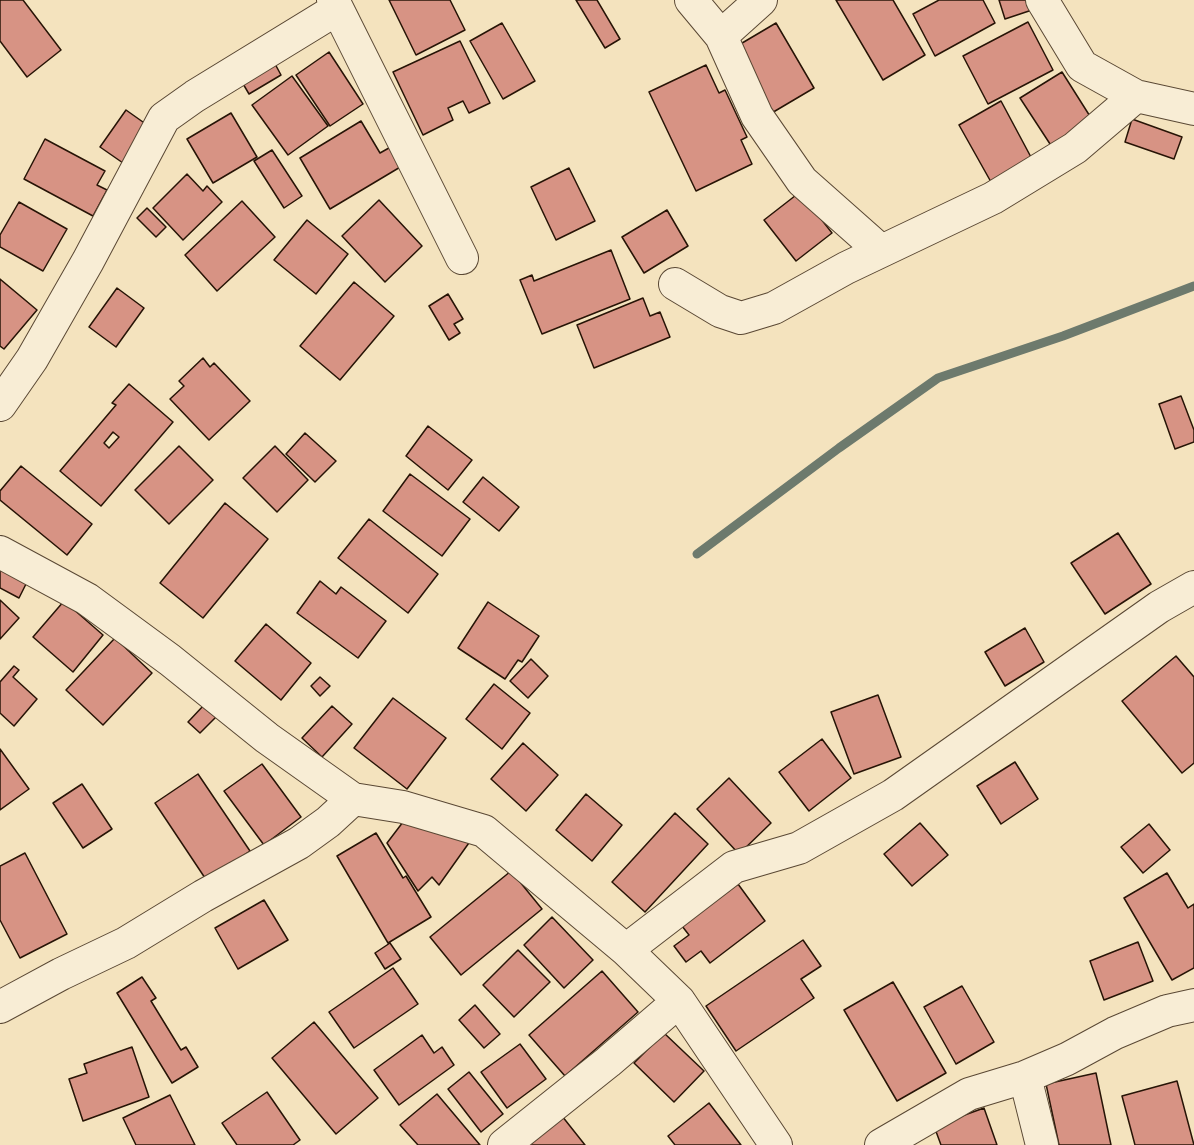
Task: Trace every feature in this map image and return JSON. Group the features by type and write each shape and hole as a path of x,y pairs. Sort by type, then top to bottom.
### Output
{"street":[{"path":"691,0 721,36 757,116 802,181 881,251"},
{"path":"721,36 761,0"},
{"path":"1042,0 1082,66 1136,96 1194,109"},
{"path":"0,405 32,359 88,261 164,118 335,4 462,258"},
{"path":"675,284 720,311 741,318 774,308 881,251 993,198 1075,147 1136,96"},
{"path":"0,552 87,599 170,660 267,738 353,799 403,807 484,831 626,950 679,1001 776,1145"},
{"path":"626,950 734,867 799,848 893,795 1159,607 1194,587"},
{"path":"0,1007 126,943 203,896 299,843 328,822 353,799"},
{"path":"504,1145 608,1062 679,1001"},
{"path":"881,1145 969,1095 1025,1077 1067,1059 1115,1033 1167,1011 1194,1005"},
{"path":"1025,1077 1042,1145"}],"building":[{"path":"0,0 23,0 61,50 27,77 0,41"},
{"path":"389,0 450,0 465,30 416,55"},
{"path":"576,0 597,0 620,39 605,48"},
{"path":"836,0 893,0 925,55 883,80"},
{"path":"939,0 983,0 995,23 935,56 913,14"},
{"path":"999,0 1028,0 1032,10 1005,19"},
{"path":"1028,22 1053,70 988,104 963,56"},
{"path":"502,23 535,81 503,99 470,41"},
{"path":"776,23 814,88 770,114 732,49"},
{"path":"460,41 490,103 469,113 463,101 448,108 453,120 423,135 393,72"},
{"path":"329,52 363,104 330,126 296,75"},
{"path":"274,62 281,75 249,94 242,82"},
{"path":"706,65 719,93 725,90 747,137 741,140 752,164 696,191 649,92"},
{"path":"1062,72 1093,121 1052,147 1020,98"},
{"path":"292,76 328,126 288,155 252,105"},
{"path":"1001,101 1032,159 991,182 959,125"},
{"path":"126,110 150,127 123,163 100,147"},
{"path":"231,113 257,157 213,183 187,139"},
{"path":"1132,119 1182,137 1174,159 1125,142"},
{"path":"361,121 380,153 396,144 407,163 330,209 300,158"},
{"path":"45,139 105,171 97,185 107,190 93,216 24,179"},
{"path":"272,150 302,196 284,208 254,161"},
{"path":"569,168 595,221 556,240 531,187"},
{"path":"187,174 203,191 207,186 222,202 183,240 153,208"},
{"path":"800,192 832,233 796,261 764,220"},
{"path":"379,200 422,246 385,282 342,236"},
{"path":"242,201 275,237 217,291 185,255"},
{"path":"19,202 67,229 43,271 0,247 0,235"},
{"path":"147,208 166,227 156,237 137,218"},
{"path":"667,210 688,246 644,273 622,237"},
{"path":"307,220 348,254 316,294 274,260"},
{"path":"611,250 630,299 542,334 520,280 532,275 534,281"},
{"path":"0,279 37,310 4,349 0,346"},
{"path":"354,282 394,316 340,380 300,346"},
{"path":"117,288 144,308 116,347 89,327"},
{"path":"448,294 463,319 454,324 460,333 449,340 429,306"},
{"path":"643,298 650,316 660,312 670,337 594,368 577,325"},
{"path":"203,358 210,367 214,363 250,401 209,440 170,399 184,386 179,381"},
{"path":"129,384 173,422 101,506 60,471 116,405 112,403","holes":["113,432 119,437 109,448 104,443"]},
{"path":"1181,396 1194,430 1194,442 1175,449 1159,404"},
{"path":"428,426 472,460 448,490 406,456"},
{"path":"305,433 336,461 315,482 286,454"},
{"path":"179,446 213,480 169,524 135,490"},
{"path":"275,446 308,480 277,512 243,478"},
{"path":"21,466 92,524 67,555 0,500 0,491"},
{"path":"410,474 470,519 442,556 383,511"},
{"path":"483,477 519,507 499,531 463,502"},
{"path":"225,503 268,539 203,618 160,583"},
{"path":"369,519 438,574 408,613 338,558"},
{"path":"1118,533 1151,584 1105,614 1071,563"},
{"path":"0,564 28,580 19,598 0,588"},
{"path":"320,581 336,594 341,587 386,621 358,658 297,613"},
{"path":"0,600 19,618 0,639"},
{"path":"64,601 103,635 73,672 33,637"},
{"path":"488,602 539,636 522,662 518,660 505,679 458,648"},
{"path":"266,624 311,663 281,700 235,661"},
{"path":"1025,628 1044,662 1005,686 985,652"},
{"path":"115,638 152,673 103,725 66,690"},
{"path":"1176,656 1194,677 1194,763 1182,773 1122,701"},
{"path":"531,659 548,676 528,698 510,681"},
{"path":"14,666 19,670 13,677 37,699 14,726 0,713 0,682"},
{"path":"320,677 330,686 320,696 311,686"},
{"path":"494,684 530,713 502,749 466,719"},
{"path":"878,695 901,757 854,774 831,712"},
{"path":"393,698 446,738 407,789 354,748"},
{"path":"204,705 216,717 200,733 188,722"},
{"path":"332,706 352,724 322,757 302,738"},
{"path":"822,739 851,778 809,811 779,772"},
{"path":"523,743 558,775 526,811 491,779"},
{"path":"0,749 29,789 0,810"},
{"path":"1015,762 1038,799 1001,824 977,786"},
{"path":"262,764 301,817 264,845 224,791"},
{"path":"198,774 250,851 207,881 155,803"},
{"path":"729,778 771,823 739,854 697,809"},
{"path":"82,784 112,829 83,848 53,803"},
{"path":"586,794 622,825 592,861 556,830"},
{"path":"675,813 708,844 645,912 612,882"},
{"path":"403,822 471,840 439,885 432,877 418,891 387,843"},
{"path":"920,823 948,855 912,886 884,854"},
{"path":"1149,824 1170,850 1143,873 1121,847"},
{"path":"376,833 403,878 406,876 431,917 388,943 337,856"},
{"path":"25,853 67,934 20,958 0,920 0,866"},
{"path":"511,871 542,909 461,975 430,937"},
{"path":"1167,873 1188,908 1194,904 1194,968 1172,980 1124,898"},
{"path":"738,884 765,921 710,963 701,951 686,962 674,946 689,935 682,926"},
{"path":"264,900 288,940 238,969 215,928"},
{"path":"552,917 593,960 564,988 524,945"},
{"path":"803,940 821,966 801,979 814,998 736,1051 706,1006"},
{"path":"1138,942 1153,981 1104,1000 1090,961"},
{"path":"390,943 401,959 385,969 375,953"},
{"path":"518,950 550,982 514,1017 483,985"},
{"path":"393,968 418,1004 354,1048 329,1012"},
{"path":"602,971 638,1012 565,1076 529,1035"},
{"path":"142,977 156,998 151,1001 181,1050 186,1047 198,1067 172,1083 117,993"},
{"path":"893,982 946,1073 897,1101 844,1010"},
{"path":"962,986 994,1042 956,1064 924,1007"},
{"path":"475,1005 500,1034 484,1048 459,1020"},
{"path":"314,1022 378,1098 336,1134 272,1058"},
{"path":"664,1033 704,1071 674,1102 634,1063"},
{"path":"422,1035 434,1053 442,1047 454,1065 399,1105 374,1070"},
{"path":"520,1044 546,1079 507,1108 481,1072"},
{"path":"132,1047 149,1097 83,1121 69,1079 87,1073 84,1064"},
{"path":"469,1072 503,1114 481,1132 448,1089"},
{"path":"1096,1073 1111,1145 1059,1145 1046,1084"},
{"path":"1177,1081 1194,1145 1135,1145 1122,1096"},
{"path":"267,1092 300,1140 293,1145 237,1145 222,1123"},
{"path":"437,1094 480,1145 418,1145 400,1125"},
{"path":"170,1095 195,1145 136,1145 123,1118"},
{"path":"709,1103 741,1145 675,1145 668,1136"},
{"path":"984,1108 997,1145 941,1145 934,1126"},
{"path":"562,1116 585,1145 527,1145"}],"waterway":[{"path":"697,554 839,448 938,378 1063,336 1194,286"}]}
